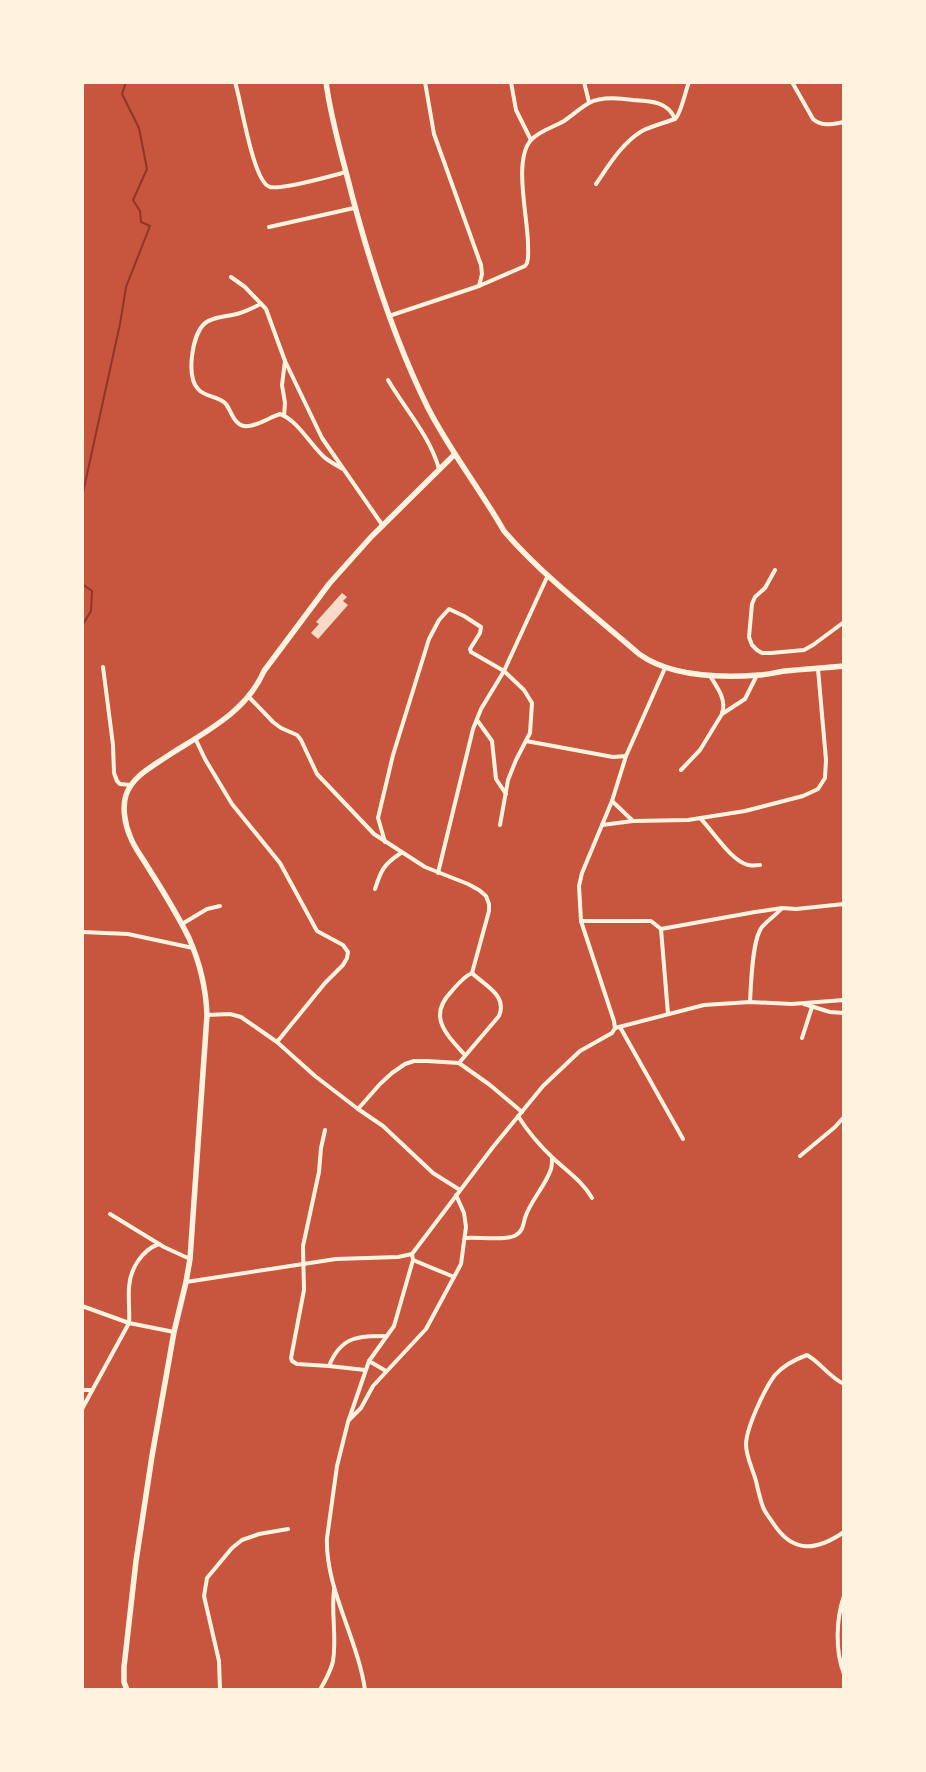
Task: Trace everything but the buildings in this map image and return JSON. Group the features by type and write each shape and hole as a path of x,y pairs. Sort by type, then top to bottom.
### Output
{"main road":[{"path":"326,82 334,126 354,208 389,316 429,409 454,455 504,531 548,575 639,654 650,662 665,668 686,672 757,676 844,666"},
{"path":"127,1690 124,1682 124,1667 136,1560 174,1332 190,1259 207,1015 204,984 193,948 129,836 124,814 126,795 131,785 146,770 234,712 249,697 264,670 328,584 454,455"}],"street":[{"path":"235,82 250,147 264,185 270,187 285,186 346,172"},
{"path":"425,82 434,134 481,265 482,274 478,286"},
{"path":"511,82 516,110 531,140"},
{"path":"584,82 589,102"},
{"path":"596,184 616,155 633,137 644,130 675,119 680,113 689,82"},
{"path":"792,82 817,123 823,125 844,122"},
{"path":"389,316 478,286 525,266 528,260 528,236 522,188 523,165 531,140 575,114 589,102 605,98 657,102 668,108 675,119"},
{"path":"270,227 354,208"},
{"path":"231,277 245,287 266,309 285,361 322,438 383,526"},
{"path":"261,304 240,313 209,320 200,329 195,340 191,370 196,388 226,404 237,423 241,425 255,424 280,414 284,416 303,433 322,456 343,469"},
{"path":"284,416 282,385 285,361"},
{"path":"388,380 425,437 436,457 439,469"},
{"path":"775,570 765,588 755,597 752,604 749,637 756,650 771,654 804,650 844,622"},
{"path":"438,873 470,743 481,709 504,671 548,575"},
{"path":"385,842 378,818 393,755 429,639 446,611 451,610 478,624 481,628 470,651 504,671 531,699 530,727 526,741 513,767 500,825"},
{"path":"103,667 113,745 114,773 117,782 131,785"},
{"path":"665,668 626,756 612,801 582,873 579,886 581,921 617,1028 683,1139"},
{"path":"602,825 633,821 700,818 745,810 803,796 818,789 825,778 826,760 818,669"},
{"path":"681,770 700,750 724,708 721,696 709,674"},
{"path":"722,714 745,699 757,676"},
{"path":"249,697 281,728 297,735 302,740 317,774 374,834 425,867 468,884 486,896 489,911 472,973 463,979 446,997 439,1015 441,1025 446,1033 465,1055"},
{"path":"477,720 492,741 496,779 506,794"},
{"path":"195,738 205,759 232,804 280,863 317,931 343,945 348,952 343,965 325,983 277,1042"},
{"path":"526,741 613,757 626,756"},
{"path":"612,801 633,821"},
{"path":"700,818 732,855 749,866 760,865"},
{"path":"375,889 380,873 387,863 401,853"},
{"path":"661,930 782,908 796,909 844,904"},
{"path":"181,924 207,909 220,906"},
{"path":"750,1002 758,933 782,908"},
{"path":"581,921 651,921 661,930 668,1014"},
{"path":"82,932 128,934 193,948"},
{"path":"458,1063 501,1012 497,994 472,973"},
{"path":"186,1282 336,1259 398,1257 412,1254 492,1147 560,1068 580,1051 612,1033 617,1028 704,1005 750,1002 802,1004 844,1000"},
{"path":"802,1004 844,1013"},
{"path":"802,1038 812,1007"},
{"path":"207,1015 237,1015 277,1042 315,1076 358,1110 383,1126 433,1173 460,1190"},
{"path":"358,1110 380,1084 405,1064 414,1061 427,1061 458,1063 490,1085 522,1112"},
{"path":"518,1116 536,1141 552,1158 579,1181 592,1198"},
{"path":"800,1156 835,1127 844,1117"},
{"path":"325,1130 319,1172 303,1246 304,1290 291,1358 297,1364 365,1370"},
{"path":"466,1238 501,1238 517,1235 522,1229 528,1211 547,1178 551,1169 552,1158"},
{"path":"348,1422 361,1408 368,1392 426,1329 461,1264 466,1227 464,1213 456,1195"},
{"path":"110,1214 159,1244 190,1259"},
{"path":"82,1410 129,1323 129,1279 140,1258 148,1250 159,1244"},
{"path":"365,1690 350,1630 334,1588 326,1550 327,1538 337,1466 348,1422 369,1361 394,1326 413,1260 412,1254"},
{"path":"413,1260 454,1277"},
{"path":"82,1306 129,1323 174,1332"},
{"path":"329,1366 337,1349 349,1340 368,1336 387,1336"},
{"path":"844,1384 828,1374 816,1360 807,1355 796,1358 776,1374 768,1387 753,1420 746,1445 764,1509 778,1532 787,1540 795,1545 814,1546 826,1544 844,1532"},
{"path":"369,1361 386,1371"},
{"path":"82,1390 92,1390"},
{"path":"220,1690 218,1661 204,1596 207,1578 232,1548 242,1540 260,1534 288,1529"},
{"path":"320,1690 333,1663 335,1641 332,1600 334,1588"},
{"path":"844,1596 839,1614 840,1664 844,1674"}],"waterway":[{"path":"82,497 120,324 126,287 150,226 141,222 140,211 133,200 147,169 139,128 122,94 126,82"},
{"path":"82,516 82,526"},
{"path":"82,584 92,591 91,611 82,626"}]}
